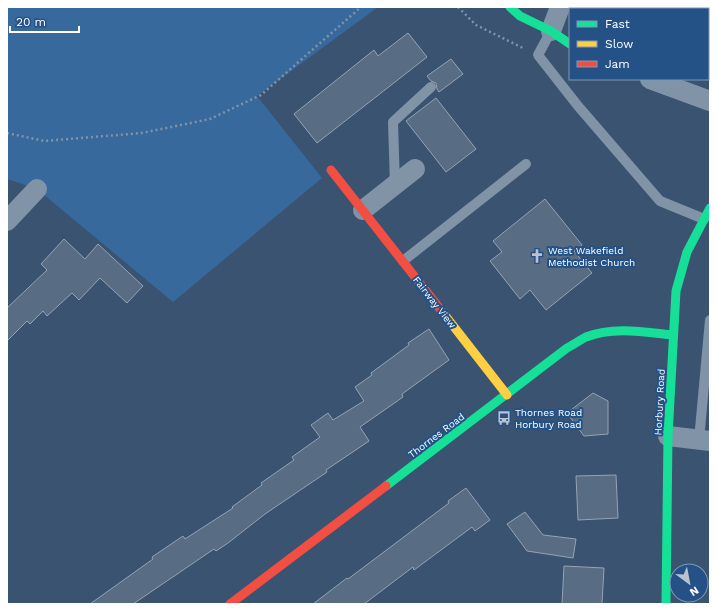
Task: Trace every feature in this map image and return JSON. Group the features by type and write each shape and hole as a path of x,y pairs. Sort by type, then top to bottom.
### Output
{"main road":[{"path":"510,7 520,16 569,43"},
{"name":"Fairway View","path":"331,170 507,395"},
{"name":"Horbury Road","path":"666,604 668,436 676,291 687,252 710,208"},
{"name":"Thornes Road","path":"230,604 304,550 567,348 587,337 610,331 633,331 673,335"}],"street":[{"path":"551,32 560,7"},
{"path":"653,80 710,100"},
{"path":"363,210 415,169"},
{"path":"7,221 37,189"},
{"path":"668,436 705,440"}],"lane":[{"path":"551,32 538,55 578,106 660,201 704,219"},
{"path":"395,185 393,122 431,87"},
{"path":"403,261 526,164"},
{"path":"705,440 710,320"}],"path":[{"path":"7,133 51,140 142,133 210,119 261,95 360,7"},
{"path":"458,7 476,25 538,55"}],"shaded area":[{"path":"7,7 378,7 257,96 322,178 173,302 37,189 7,179"}],"building":[{"path":"408,33 427,57 317,143 294,114 374,50 378,56"},
{"path":"451,59 463,74 439,92 436,83 431,81 427,76"},
{"path":"436,98 476,149 446,172 406,121"},
{"name":"West Wakefield Methodist Church","path":"545,199 582,245 574,251 592,273 546,310 530,290 520,299 490,261 502,252 493,241"},
{"path":"64,239 85,259 98,244 143,286 127,303 100,278 79,300 72,293 47,316 43,311 30,324 27,321 7,341 7,308 47,270 41,264"},
{"path":"429,329 449,360 402,394 403,397 360,427 369,441 326,470 327,472 265,514 228,543 216,551 214,549 133,604 90,604 153,559 152,557 183,536 185,539 233,508 232,507 262,485 261,483 294,460 292,457 320,437 311,425 328,413 333,420 364,401 355,387 372,375 371,373 409,345 408,343"},
{"path":"593,393 608,401 608,434 584,436 567,413"},
{"path":"616,475 618,518 578,520 576,476"},
{"path":"466,488 490,520 475,531 472,527 414,570 413,567 364,604 313,604 449,503 448,501"},
{"path":"525,512 543,535 576,539 573,558 527,551 507,524"},
{"path":"564,566 604,568 602,604 562,604"}],"traffic: fast":[{"path":"510,7 520,16 551,31 569,43"},
{"path":"666,604 668,436 676,291 687,252 710,208"},
{"path":"386,486 567,348 586,337 618,331 640,331 673,335"}],"traffic: slow":[{"path":"444,314 507,395"}],"traffic: jam":[{"path":"331,170 444,314"},
{"path":"230,604 386,486"}],"place":[{"name":"West Wakefield Methodist Church","path":"537,256"},
{"name":"Thornes Road Horbury Road","path":"504,418"}]}
